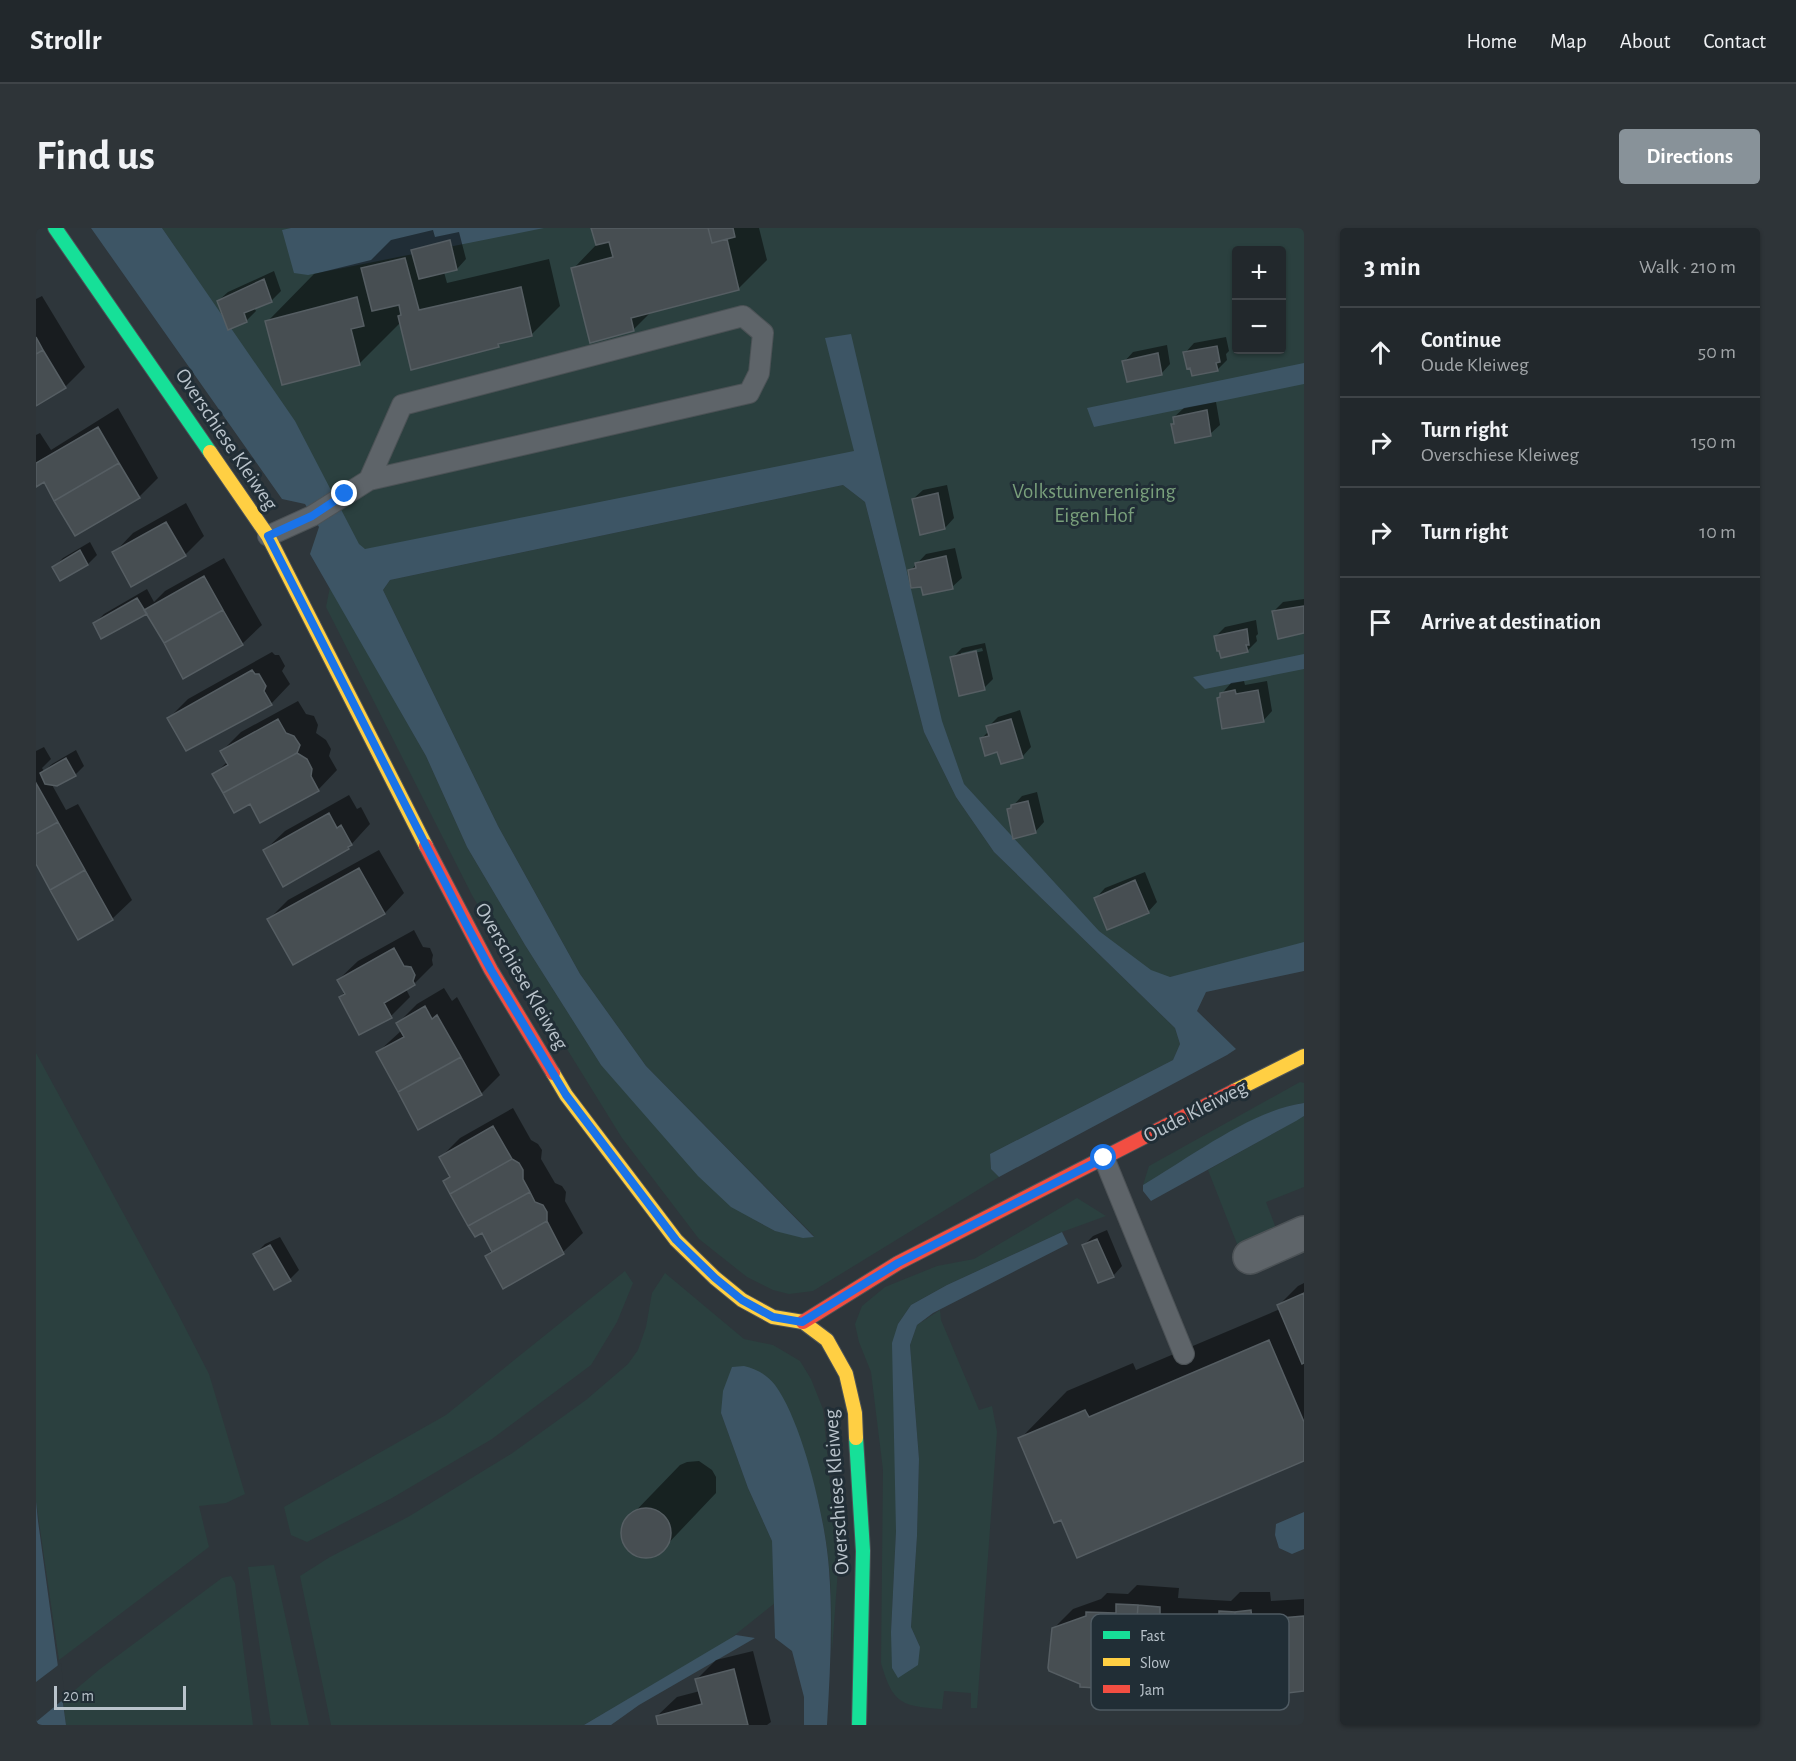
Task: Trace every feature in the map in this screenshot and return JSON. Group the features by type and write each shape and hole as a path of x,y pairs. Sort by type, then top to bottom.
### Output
{"street":[{"name":"Overschiese Kleiweg","path":"55,228 268,536 465,922 566,1095 676,1240 715,1278 742,1300 773,1317 802,1322 827,1340 846,1374 855,1413 863,1551 859,1725"},
{"name":"Oude Kleiweg","path":"802,1322 898,1263 1304,1056"},
{"path":"1250,1257 1304,1233"}],"lane":[{"path":"268,536 312,516 369,480 749,393 759,373 764,333 743,316 402,405 369,480"},
{"path":"1104,1158 1184,1354"}],"green space":[{"name":"Volkstuinvereniging Eigen Hof","path":"162,228 1304,228 1304,950 1146,982 957,787 870,473 353,563 177,250"},
{"path":"843,485 865,502 924,732 956,797 994,852 1175,1028 1180,1044 1173,1060 990,1154 991,1169 999,1177 813,1291 789,1294 773,1290 747,1277 699,1239 622,1138 473,897 326,607 330,587 426,756 467,847 525,945 601,1065 755,1220 775,1231 814,1236 646,1066 580,974 498,826 383,590 390,580"},
{"path":"36,1053 209,1374 245,1494 226,1503 199,1506 209,1547 59,1660 36,1501"},
{"path":"1300,1082 1304,1083 1304,1103 1263,1115 1242,1125 1143,1185 1149,1166"},
{"path":"1304,1116 1304,1187 1266,1202 1277,1231 1239,1249 1208,1170"},
{"path":"1077,1198 1106,1216 1062,1232 947,1285 911,1305 898,1324 896,1531 891,1632 920,1647 911,1627 919,1459 910,1345 917,1325 940,1310 941,1320 979,1410 992,1406 997,1432 977,1708 971,1708 971,1693 944,1691 942,1709 908,1704 895,1695 885,1677 881,1663 883,1470 871,1372 859,1342 855,1324 862,1306 885,1287 937,1266 974,1259"},
{"path":"625,1271 633,1283 617,1322 591,1365 492,1439 392,1498 307,1542 291,1535 284,1507 446,1415"},
{"path":"665,1273 744,1339 773,1345 800,1361 811,1379 823,1409 838,1569 832,1651 830,1577 823,1524 806,1459 782,1398 721,1413 748,1488 772,1541 775,1603 726,1642 584,1725 331,1725 300,1576 330,1557 408,1517 511,1454 586,1400 628,1364 638,1350 646,1327 652,1293"},
{"path":"274,1565 309,1725 271,1725 248,1567"},
{"path":"231,1576 235,1583 253,1725 66,1725 63,1700 100,1669 222,1578"}],"water":[{"path":"91,228 162,228 295,421 359,544 365,549 854,451 825,338 851,334 942,721 964,784 1099,931 1151,970 1170,977 1304,942 1304,971 1206,992 1197,1011 1236,1049 999,1177 991,1169 990,1154 1173,1060 1180,1044 1175,1028 994,852 956,797 924,732 865,502 843,485 390,580 383,590 498,826 580,974 646,1066 814,1237 803,1238 775,1231 731,1207 698,1176 601,1065 525,945 467,847 426,756 310,554 319,527 305,504 282,499"},
{"path":"291,228 544,228 308,275 294,273 282,230"},
{"path":"1304,363 1304,384 1094,427 1087,408"},
{"path":"1304,654 1304,669 1205,689 1193,677"},
{"path":"1304,1103 1304,1116 1151,1201 1143,1191 1143,1185 1221,1136 1263,1115"},
{"path":"1062,1232 1068,1244 933,1313 917,1325 910,1345 919,1459 911,1627 920,1647 918,1665 898,1678 892,1668 891,1632 896,1531 892,1343 898,1324 911,1305 947,1285"},
{"path":"744,1366 769,1378 785,1402 804,1448 818,1500 827,1549 831,1608 827,1725 804,1725 804,1697 792,1651 775,1638 772,1541 748,1488 721,1413 723,1391 732,1367"},
{"path":"36,1501 38,1521 66,1725 36,1725"},
{"path":"1304,1512 1304,1549 1292,1554 1279,1548 1275,1535 1276,1524"},
{"path":"736,1635 755,1638 639,1705 611,1725 584,1725"}],"pier":[{"path":"61,1663 65,1698 36,1722 36,1682"}],"building":[{"path":"591,228 708,228 712,243 727,239 739,290 631,318 634,331 590,343 571,268 613,257 609,242 596,245"},
{"path":"708,228 733,228 735,237 712,243"},
{"path":"450,240 457,270 419,279 411,250"},
{"path":"405,258 419,310 521,287 532,336 411,370 398,316 401,315 399,305 372,311 361,268"},
{"path":"264,279 272,302 244,313 247,322 228,330 217,301"},
{"path":"357,297 364,326 351,329 360,365 282,385 265,321"},
{"path":"36,337 43,350 36,354"},
{"path":"1217,346 1220,362 1216,363 1218,371 1192,376 1190,368 1187,369 1183,352"},
{"path":"43,350 66,388 36,406 36,354"},
{"path":"1158,353 1162,375 1127,382 1122,361"},
{"path":"1207,410 1211,436 1175,443 1171,424 1174,424 1173,417"},
{"path":"98,427 119,463 54,501 44,482 36,487 36,463"},
{"path":"119,463 140,498 75,536 54,501"},
{"path":"938,493 945,529 920,535 912,499"},
{"path":"166,522 186,556 131,587 112,552"},
{"path":"80,550 88,565 60,581 52,567"},
{"path":"946,556 953,589 923,595 921,587 911,588 908,570 916,568 915,563"},
{"path":"204,576 223,610 164,643 144,610"},
{"path":"137,598 147,614 101,639 93,623"},
{"path":"1304,606 1304,633 1278,639 1272,611"},
{"path":"223,610 243,645 183,679 164,643"},
{"path":"1247,629 1248,652 1221,658 1214,636"},
{"path":"976,651 985,690 959,696 950,657"},
{"path":"252,670 255,674 259,674 266,686 264,691 272,705 186,751 167,718"},
{"path":"1235,690 1236,694 1258,690 1264,722 1222,729 1217,698 1220,697 1220,693"},
{"path":"278,719 286,733 294,736 300,745 297,753 223,793 212,774 228,765 220,751"},
{"path":"1011,719 1023,758 1001,764 997,752 985,756 980,738 989,736 986,726"},
{"path":"297,753 307,759 312,769 311,776 319,791 260,823 250,804 234,813 223,793"},
{"path":"66,758 76,776 57,786 45,784 40,773"},
{"path":"36,783 58,822 36,834"},
{"path":"1028,801 1036,833 1013,839 1007,809 1011,808 1011,805"},
{"path":"329,813 337,828 341,825 352,845 348,847 349,849 283,887 263,850"},
{"path":"58,822 85,870 50,890 36,864 36,834"},
{"path":"359,868 385,914 293,965 267,919"},
{"path":"85,870 113,920 78,940 50,890"},
{"path":"1135,880 1149,913 1107,930 1094,898"},
{"path":"394,948 404,966 411,967 415,975 413,981 415,985 384,1003 392,1018 359,1035 339,997 345,994 337,980"},
{"path":"425,1006 432,1019 437,1015 461,1057 398,1092 376,1052 404,1037 396,1023"},
{"path":"461,1057 482,1095 418,1130 398,1092"},
{"path":"493,1126 512,1159 450,1194 443,1181 450,1177 439,1157"},
{"path":"512,1159 519,1163 523,1170 523,1179 530,1192 468,1226 450,1194"},
{"path":"530,1192 535,1202 543,1205 547,1212 547,1221 492,1252 482,1233 475,1237 468,1226"},
{"path":"547,1221 564,1254 503,1289 485,1256"},
{"path":"1097,1239 1114,1277 1098,1283 1082,1245"},
{"path":"270,1245 291,1281 274,1290 253,1254"},
{"path":"1304,1293 1304,1363 1302,1364 1277,1305"},
{"path":"1269,1340 1304,1422 1304,1461 1077,1558 1061,1520 1054,1523 1018,1438 1085,1410 1089,1417"},
{"path":"646,1508 664,1515 671,1533 664,1551 646,1558 628,1551 621,1533 628,1515"},
{"path":"1116,1604 1138,1605 1137,1614 1091,1614 1091,1688 1080,1687 1080,1684 1049,1671 1052,1628 1086,1616 1086,1612 1116,1613"},
{"path":"1138,1605 1160,1607 1160,1614 1137,1614"},
{"path":"1251,1610 1251,1614 1235,1614 1235,1612"},
{"path":"1219,1611 1235,1612 1235,1614 1219,1614"},
{"path":"1304,1616 1304,1691 1289,1693 1289,1617"},
{"path":"734,1669 748,1725 658,1725 656,1716 702,1704 695,1679"}],"traffic: fast":[{"path":"55,228 210,452"},
{"path":"856,1438 863,1551 859,1725"}],"traffic: slow":[{"path":"210,452 268,536 426,846"},
{"path":"1234,1091 1304,1056"},
{"path":"553,1073 566,1095 676,1240 715,1278 742,1300 773,1317 803,1322 827,1340 846,1374 855,1413 856,1438"}],"traffic: jam":[{"path":"426,846 491,970 553,1073"},
{"path":"803,1322 898,1263 1234,1091"}],"route":[{"path":"345,494 312,516 268,536 465,922 566,1095 676,1240 715,1278 742,1300 773,1317 802,1322 898,1263 1104,1158"}]}
